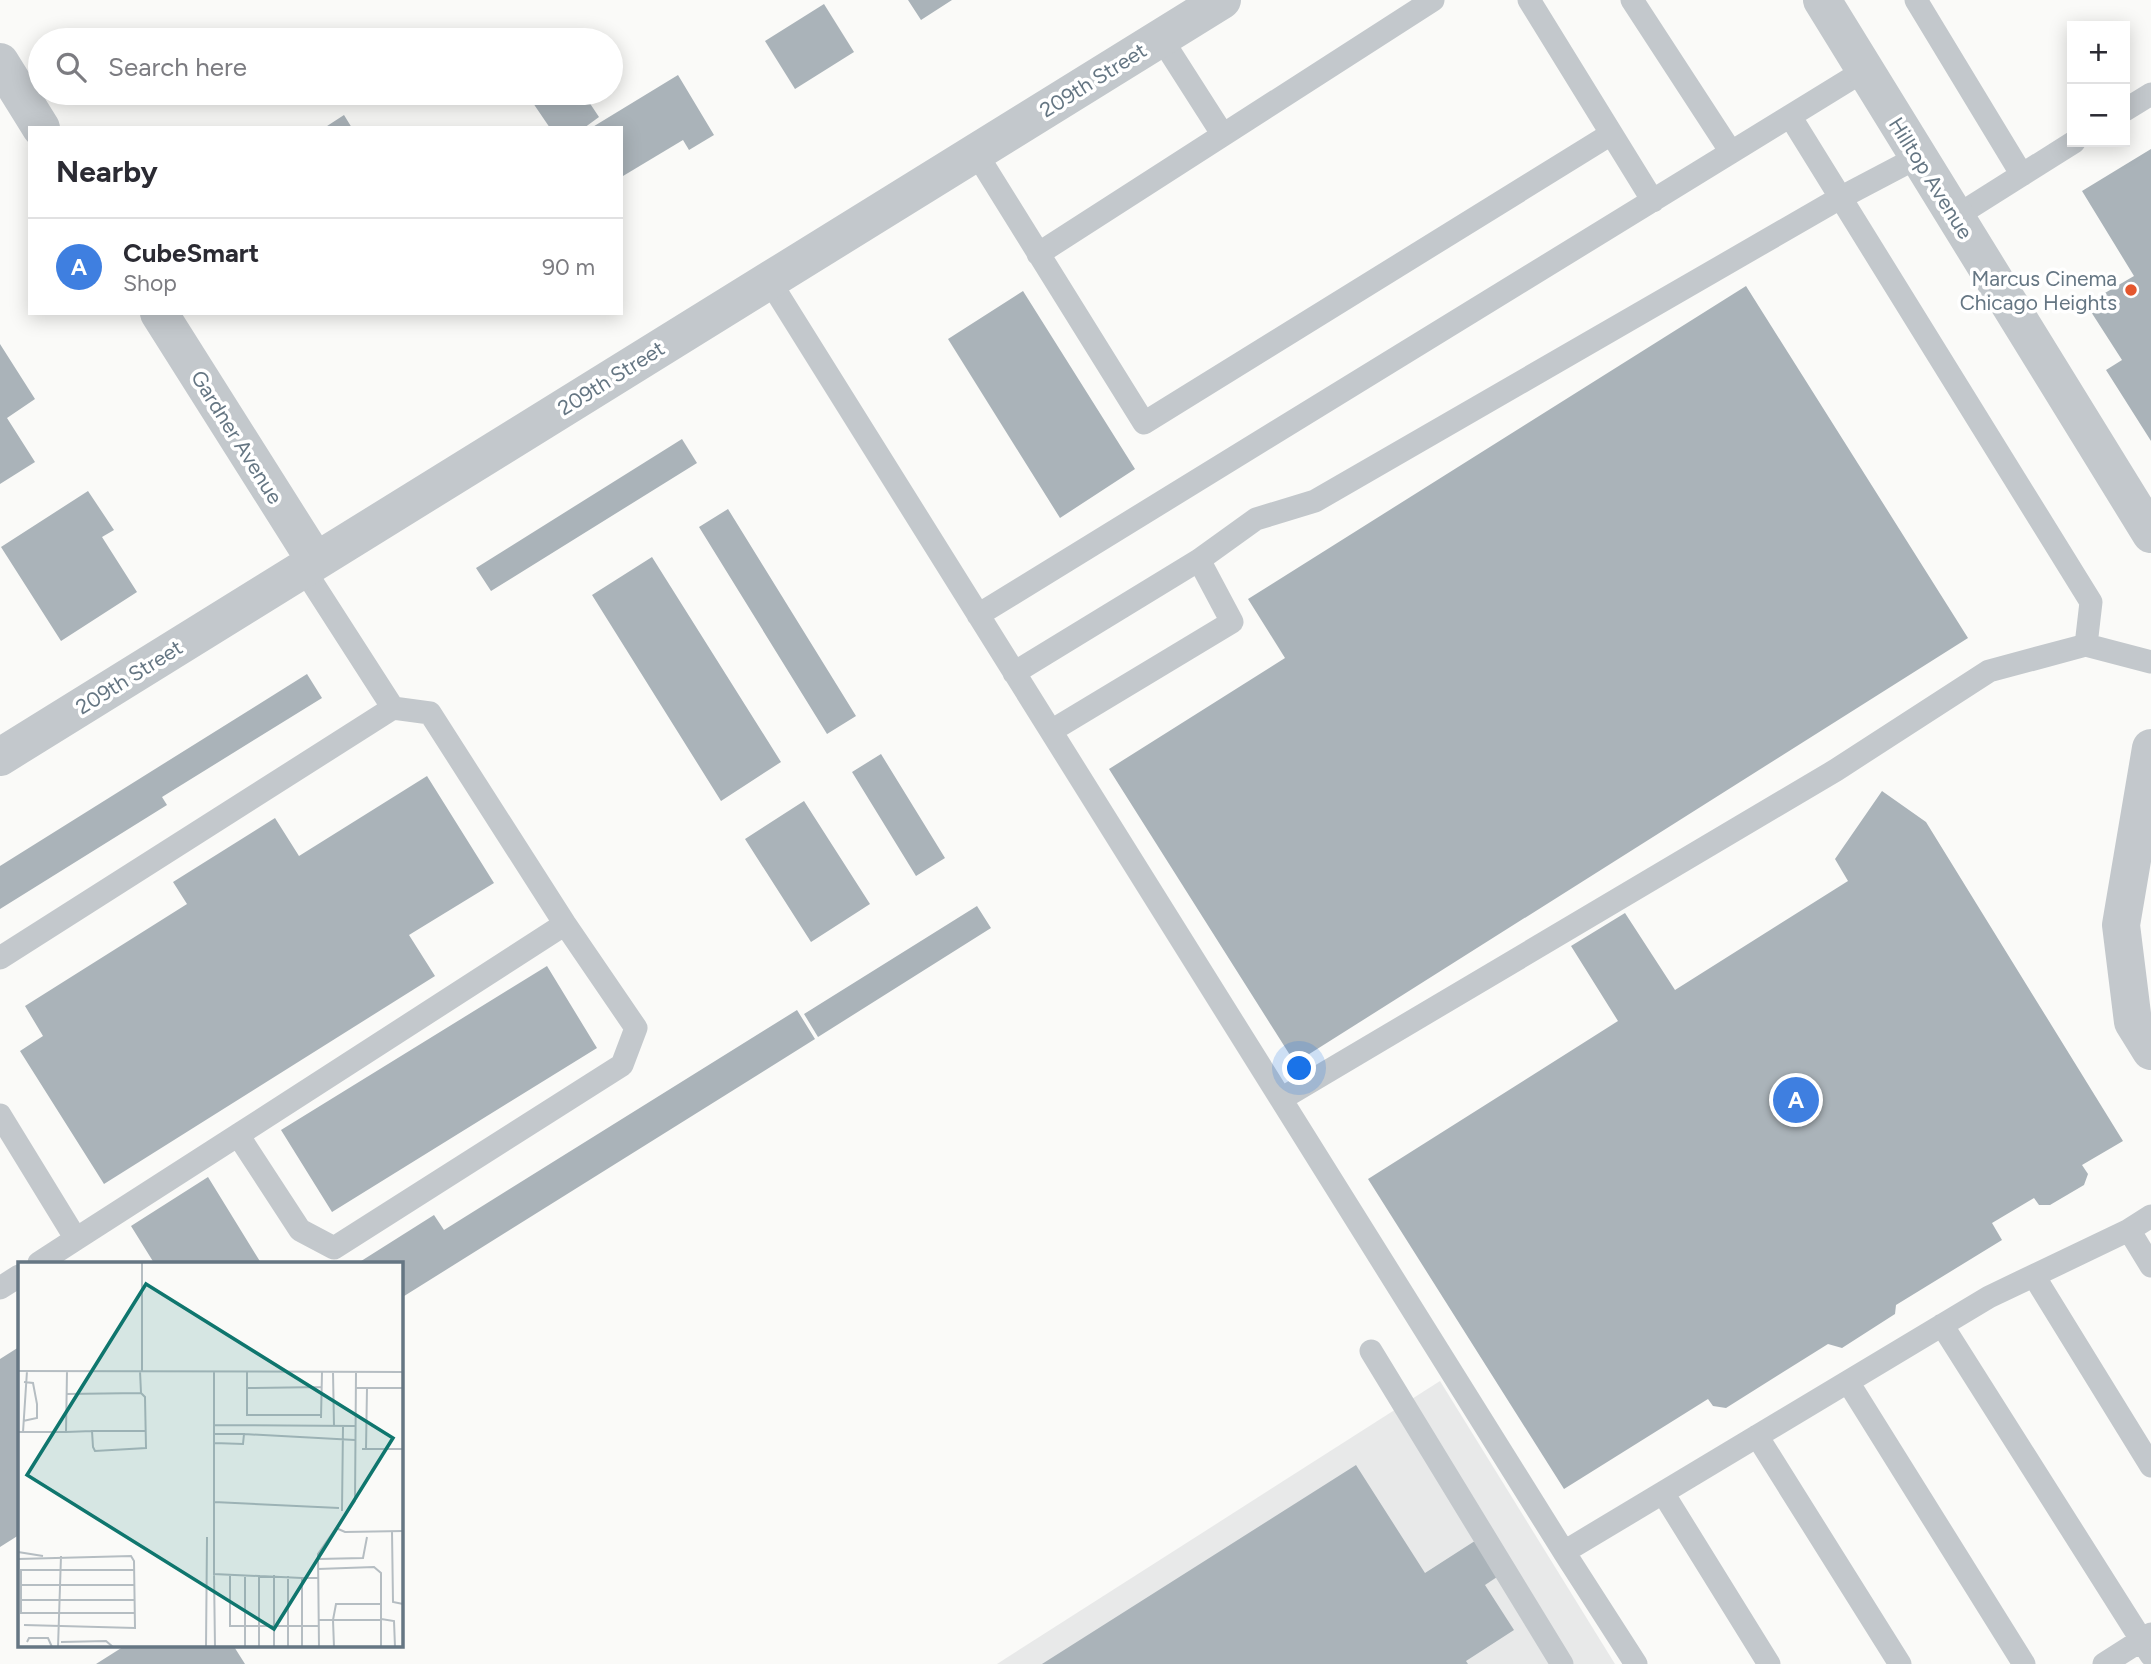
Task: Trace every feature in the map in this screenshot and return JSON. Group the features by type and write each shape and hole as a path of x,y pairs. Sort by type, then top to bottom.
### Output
{"street":[{"name":"209th Street","path":"0,757 1222,0"},
{"name":"Hilltop Avenue","path":"1822,0 2151,534"},
{"path":"0,62 40,126"},
{"name":"Gardner Avenue","path":"160,315 309,564"},
{"path":"2149,770 2121,925 2133,1022 2151,1051"}],"lane":[{"path":"1038,254 1433,0"},
{"path":"1529,0 1653,201"},
{"path":"1632,0 1731,152"},
{"path":"1916,0 2022,175"},
{"path":"1161,38 1223,135"},
{"path":"978,615 1865,70"},
{"path":"2130,107 2151,94"},
{"path":"1790,116 2091,602 2086,645"},
{"path":"975,153 1144,423 1611,134"},
{"path":"1955,217 2067,146"},
{"path":"1014,673 1199,560 1256,519 1315,501 1840,198 1919,157"},
{"path":"769,280 1636,1664"},
{"path":"1051,731 1232,622 1199,560"},
{"path":"309,564 393,708"},
{"path":"1281,1099 1836,770 1989,671 2086,645 2151,662"},
{"path":"0,958 393,708 430,713 565,924 636,1028 621,1065 334,1248 300,1230 238,1135"},
{"path":"41,1262 565,924"},
{"path":"0,1115 76,1239"},
{"path":"1564,1552 1989,1297 2129,1230 2151,1216"},
{"path":"2129,1230 2151,1266"},
{"path":"2034,1276 2151,1466"},
{"path":"0,1288 18,1277"},
{"path":"1942,1325 2148,1643 2104,1664"},
{"path":"1370,1351 1562,1664"},
{"path":"1848,1382 2024,1664"},
{"path":"1757,1436 1900,1664"},
{"path":"1663,1493 1769,1664"}],"shaded area":[{"path":"1440,1381 1615,1664 997,1664"}],"building":[{"path":"908,0 952,0 921,20"},
{"path":"824,4 854,52 795,89 765,41"},
{"path":"678,75 714,135 689,150 683,140 623,176 623,126 594,126"},
{"path":"534,105 591,105 599,117 587,126 549,126"},
{"path":"344,115 351,126 327,126"},
{"name":"Marcus Cinema Chicago Heights","path":"2151,149 2151,441 2106,370 2122,360 2086,304 2134,276 2082,191"},
{"path":"1746,286 1968,638 1295,1063 1109,769 1285,658 1248,599"},
{"path":"1023,291 1135,469 1060,518 948,339"},
{"path":"0,344 35,399 7,418 35,462 0,484"},
{"path":"682,439 697,463 491,591 476,568"},
{"path":"88,491 114,530 102,537 137,592 61,641 1,547"},
{"path":"728,509 856,716 827,734 699,527"},
{"path":"652,557 781,762 721,801 592,595"},
{"path":"307,674 322,698 162,797 167,805 0,909 0,866"},
{"path":"881,754 945,858 916,876 852,772"},
{"path":"427,776 494,883 409,935 435,976 104,1184 20,1051 43,1036 25,1006 187,904 173,882 275,818 299,856"},
{"path":"1882,791 1926,822 2123,1141 2082,1165 2088,1174 2084,1185 2050,1205 2039,1205 2034,1198 1992,1223 2002,1240 1896,1305 1895,1314 1842,1348 1828,1344 1726,1408 1713,1406 1708,1399 1564,1489 1368,1179 1618,1021 1571,946 1625,913 1675,990 1848,881 1835,859"},
{"path":"804,801 870,904 811,942 745,839"},
{"path":"977,906 991,928 818,1037 804,1014"},
{"path":"547,966 597,1048 332,1212 281,1130"},
{"path":"797,1010 815,1039 402,1297 402,1262 360,1262 434,1215 444,1230"},
{"path":"208,1177 260,1262 153,1262 131,1226"},
{"path":"18,1348 18,1536 0,1547 0,1359"},
{"path":"1356,1465 1425,1573 1481,1537 1503,1573 1485,1585 1514,1630 1466,1661 1468,1664 1042,1664"},
{"path":"124,1646 234,1646 245,1664 96,1664"}],"place":[{"name":"Marcus Cinema Chicago Heights","path":"2131,290"},
{"name":"CubeSmart","path":"1796,1100"}]}
